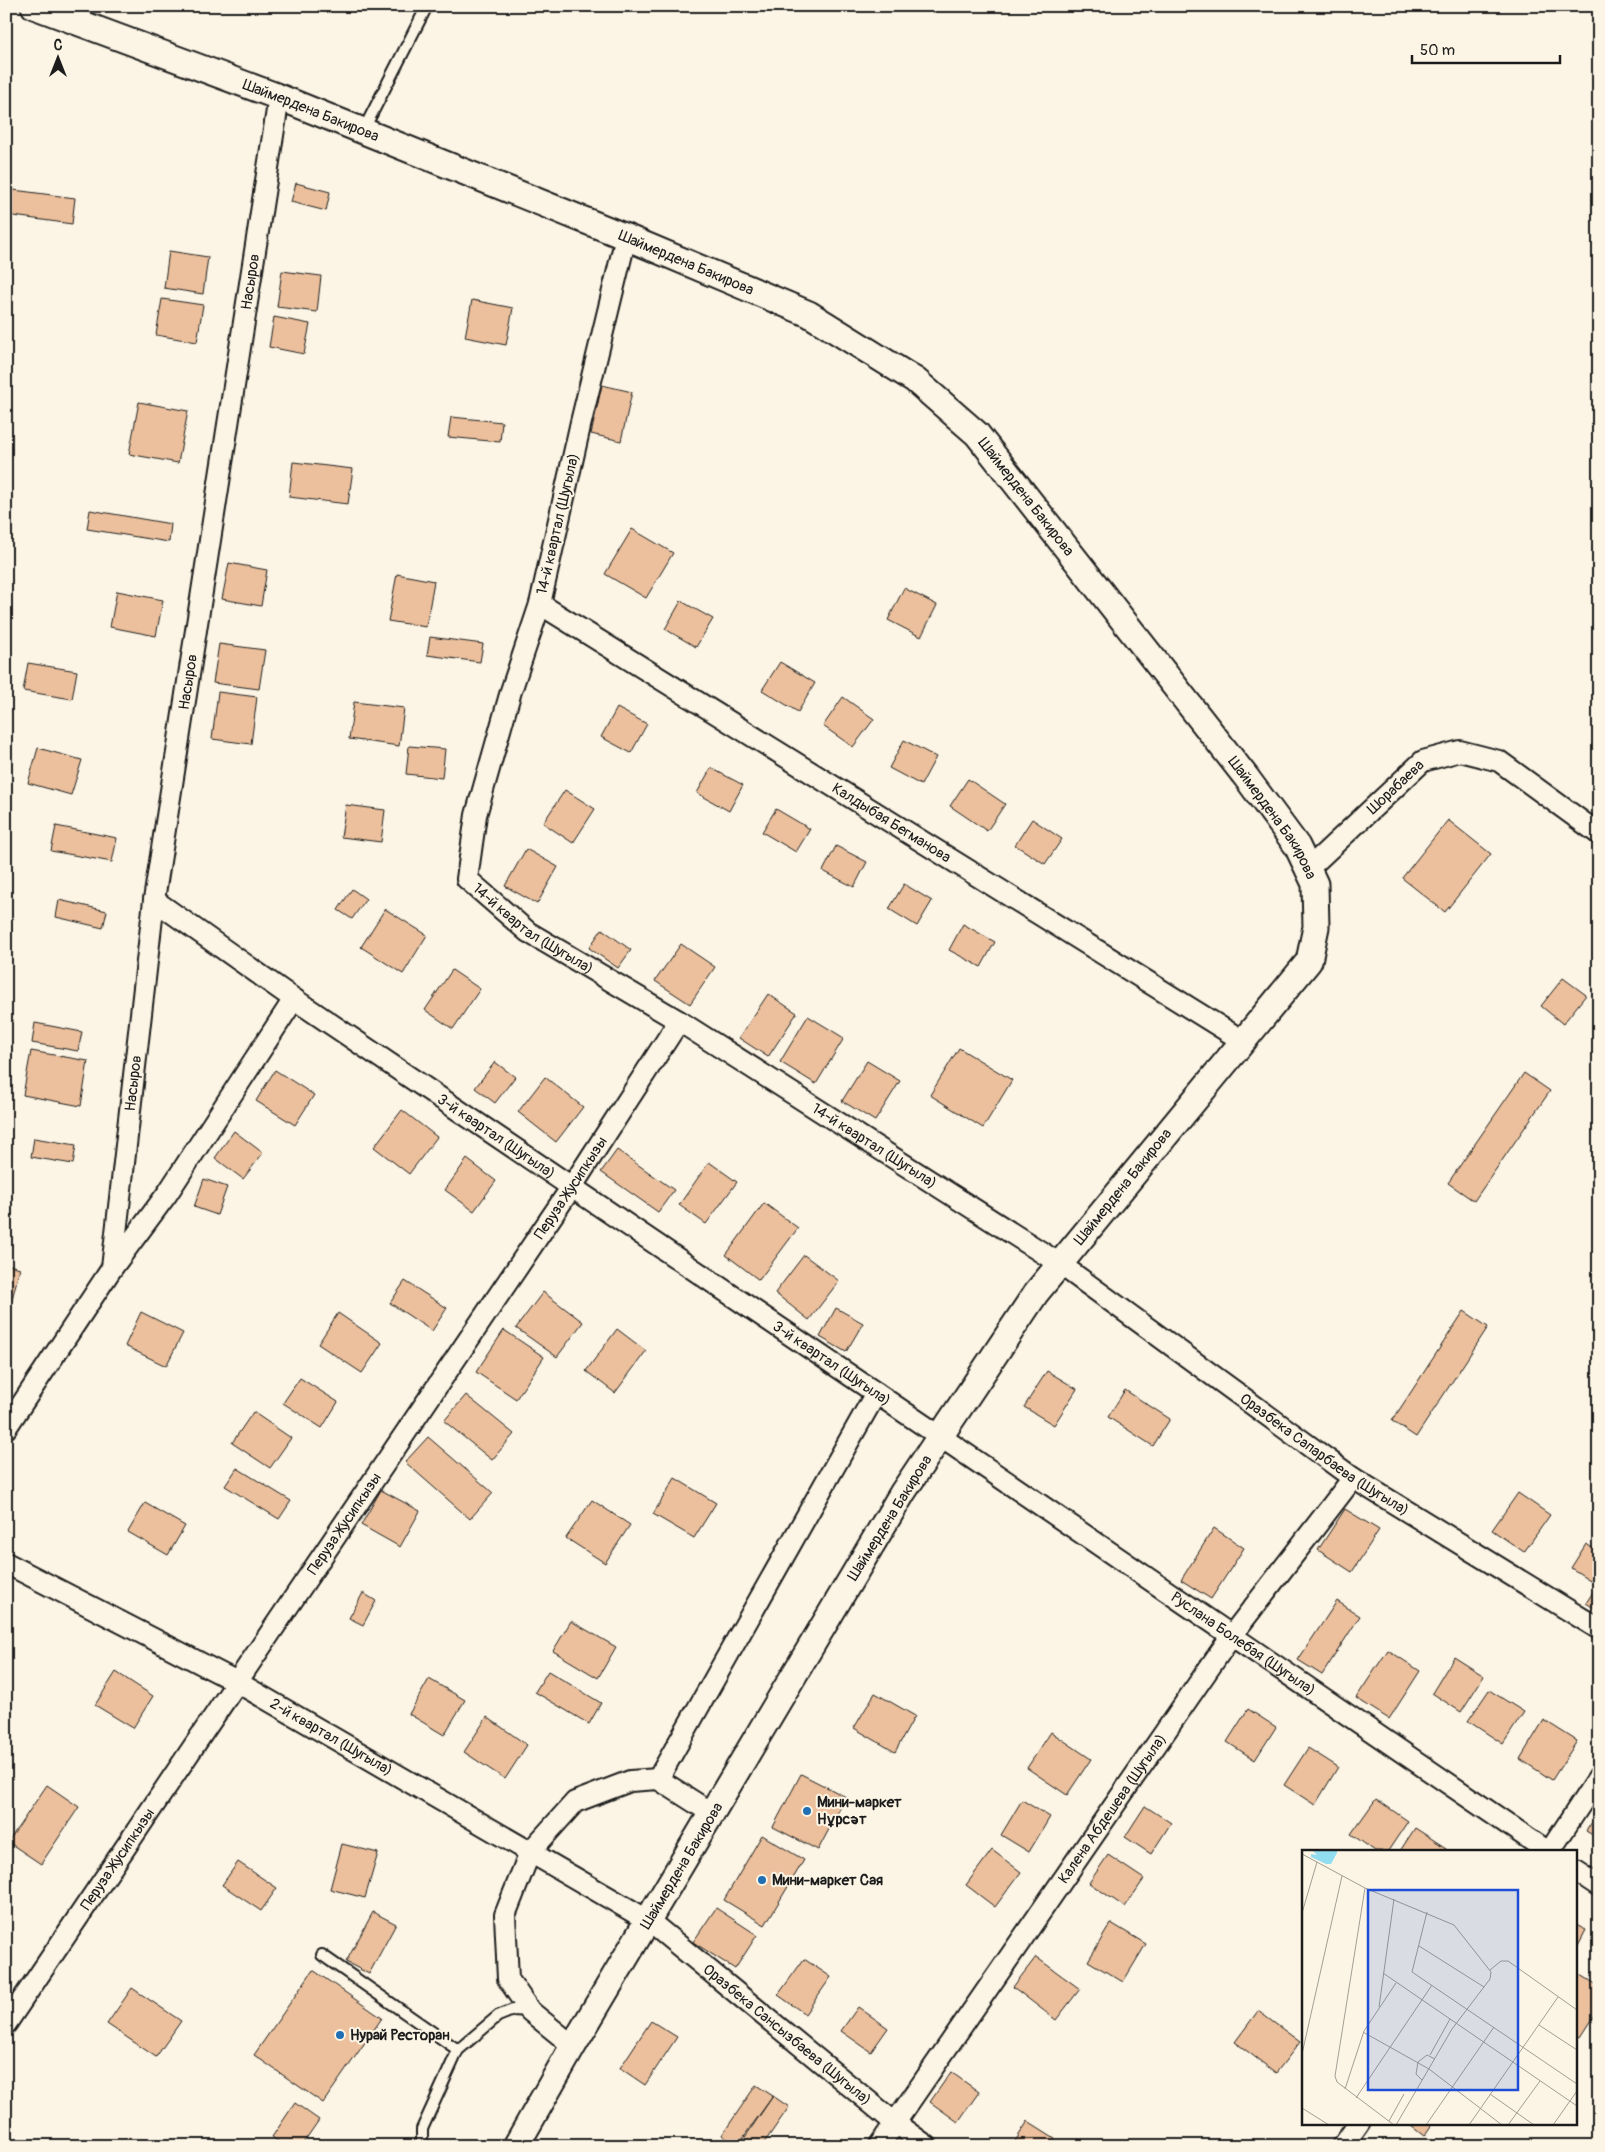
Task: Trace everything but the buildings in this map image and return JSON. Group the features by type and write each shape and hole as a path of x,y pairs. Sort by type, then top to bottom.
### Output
{"street":[{"name":"Шаймердена Бакирова","path":"34,6 279,97 626,237 809,314 915,380 977,434 1246,777 1297,846 1315,884 1316,927 1309,961 1036,1293 903,1492 649,1922 573,2046 516,2146"},
{"name":"Насыров","path":"112,1268 154,900 279,97"},
{"name":"14-й квартал (Шугыла)","path":"626,237 581,422 540,604 511,691 476,815 467,879 528,932 678,1022 1060,1264"},
{"name":"Калдыбая Бегманова","path":"540,604 1243,1041"},
{"name":"Шорабаева","path":"1308,869 1423,761 1460,751 1499,761 1599,834"},
{"name":"3-й квартал (Шугыла)","path":"154,900 294,999 941,1437"},
{"path":"6,1428 112,1268 167,1194 294,999"},
{"name":"Перуза Жусипкызы","path":"6,2024 571,1188 678,1022"},
{"name":"Оразбека Сапарбаева (Шугыла)","path":"1060,1264 1353,1478 1599,1629"},
{"path":"658,1779 876,1393"},
{"name":"Руслана Болебая (Шугыла)","path":"941,1437 1547,1850"},
{"name":"Калена Абдешева (Шугыла)","path":"879,2146 1232,1635 1353,1478"},
{"name":"2-й квартал (Шугыла)","path":"6,1562 237,1682 649,1922"},
{"path":"1549,1850 1599,1776"},
{"path":"573,2046 530,2011 508,1979 505,1914 530,1852 575,1802 630,1781 658,1779 713,1814"},
{"path":"1578,1872 1599,1886"},
{"name":"Оразбека Сансызбаева (Шугыла)","path":"649,1922 895,2123 928,2146"},
{"path":"1344,2146 1358,2124"}],"lane":[{"path":"363,131 427,6"},
{"path":"322,1955 458,2050"},
{"path":"422,2146 422,2129 458,2050 498,2016 513,2010 530,2011"}],"place":[{"name":"Мини-маркет Нұрсәт","path":"807,1811"},
{"name":"Мини-маркет Сая","path":"762,1880"},
{"name":"Нурай Ресторан","path":"340,2035"}]}
